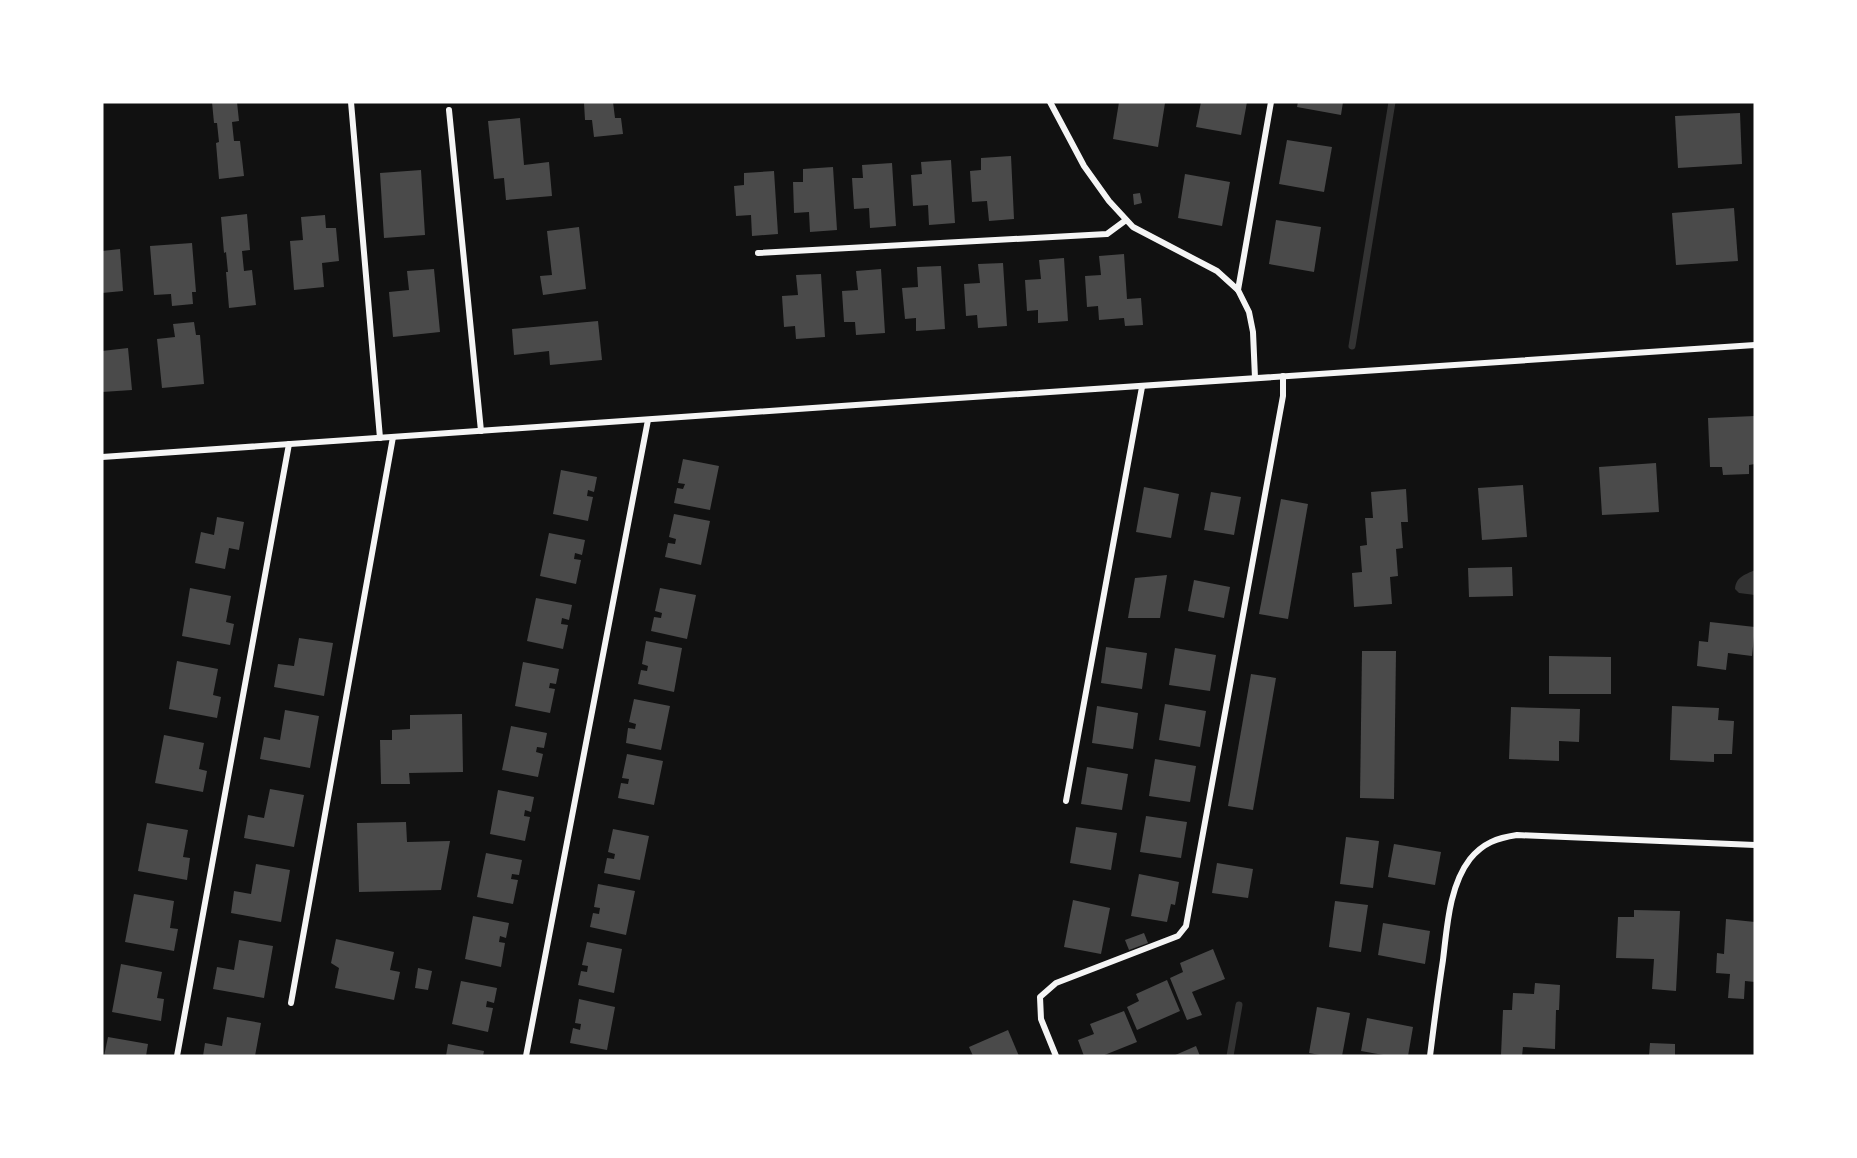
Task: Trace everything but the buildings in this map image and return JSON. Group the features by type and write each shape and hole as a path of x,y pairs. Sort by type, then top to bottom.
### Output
{"street":[{"path":"351,102 380,438"},
{"path":"1050,102 1084,166 1126,220 1149,236 1217,271 1238,290 1249,312 1253,332 1255,378"},
{"path":"1238,290 1271,102"},
{"path":"449,110 481,431"},
{"path":"758,254 1107,234 1126,220"},
{"path":"102,457 1755,345"},
{"path":"1056,1056 1041,1019 1040,997 1056,983 1178,936 1186,926 1283,396 1283,376"},
{"path":"1066,801 1142,387"},
{"path":"526,1056 648,420"},
{"path":"291,1003 393,437"},
{"path":"177,1056 289,444"},
{"path":"1430,1056 1449,914 1458,882 1470,860 1484,846 1498,838 1517,835 1755,845"}],"shaded area":[{"path":"1755,570 1755,595 1739,593 1735,589 1737,582 1741,577"}],"waterway":[{"path":"1352,346 1392,102"},
{"path":"1230,1056 1239,1005"}]}
